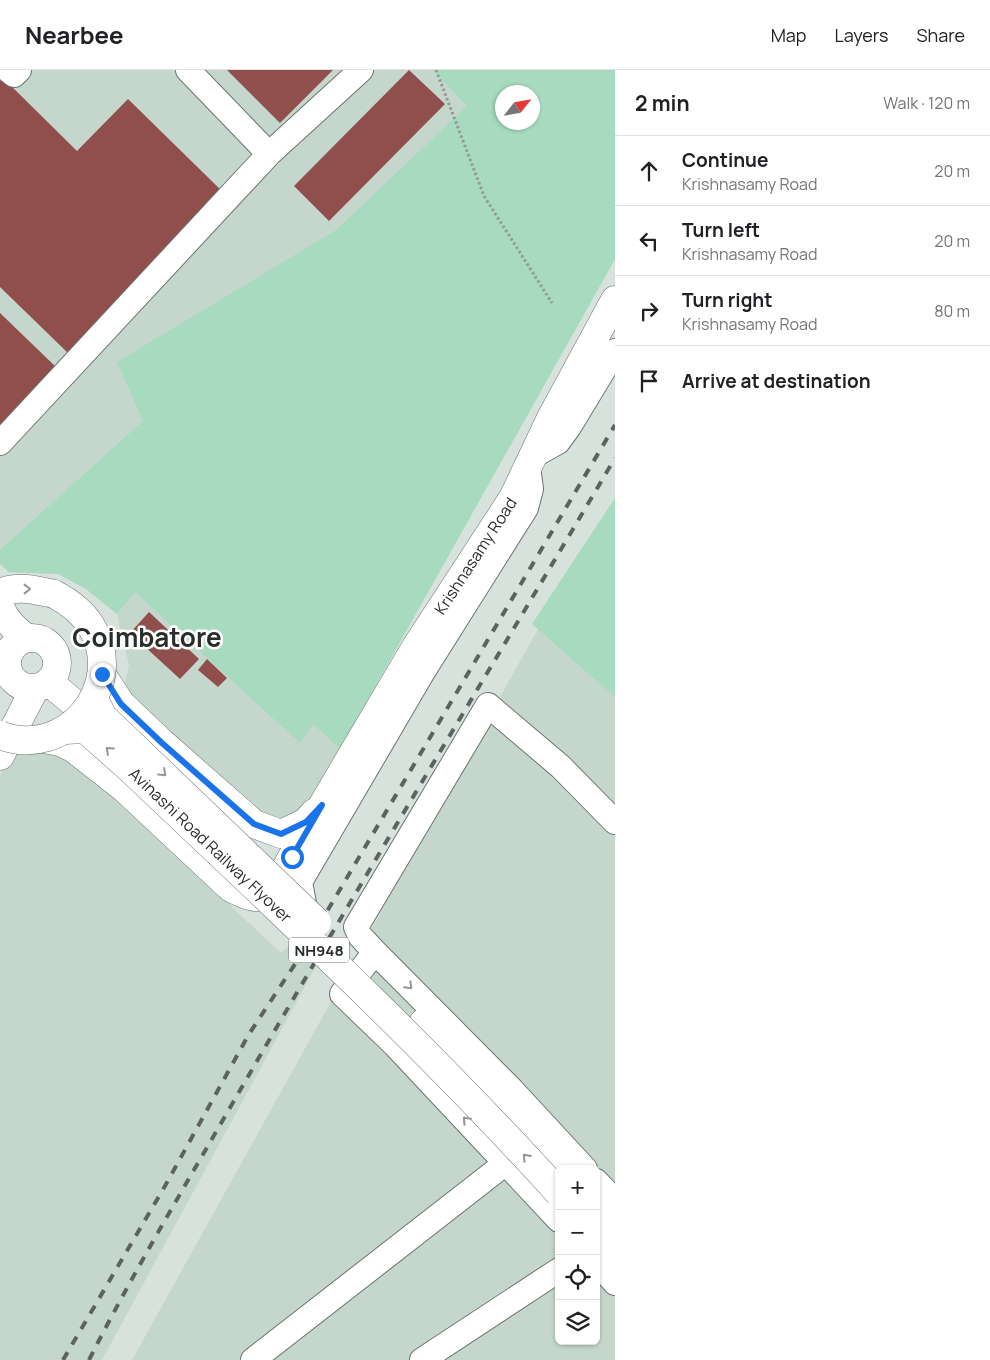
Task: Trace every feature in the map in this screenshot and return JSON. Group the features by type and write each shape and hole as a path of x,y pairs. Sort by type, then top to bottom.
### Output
{"main road":[{"name":"Krishnasamy Road","path":"322,805 306,822 281,834 254,824 121,704 77,710 60,742 73,748 124,788 231,888 242,893 261,897 271,890 322,805 414,650 513,498 551,418 615,300"},
{"name":"NH948","path":"0,593 30,588 54,594 76,606 92,626 101,650 77,710 26,741 0,735"},
{"path":"0,607 4,618 10,626 18,669 0,756"},
{"path":"18,669 77,710"},
{"name":"Avinashi Road Railway Flyover","path":"77,710 103,717 175,784 488,1088 560,1165"},
{"name":"Avinashi Road Railway Flyover","path":"77,710 85,729 410,1036 511,1140 555,1189"},
{"path":"600,1208 615,1224"},
{"path":"600,1238 615,1254"}],"street":[{"path":"8,70 14,75 19,70"},
{"path":"188,70 269,154"},
{"path":"0,443 269,154 362,70"},
{"path":"308,923 300,882 424,670 526,508 531,489 531,461 558,442 570,427 615,351"},
{"path":"581,1165 512,1090 374,952 360,936 356,927 488,705 561,767 615,822"},
{"path":"374,952 342,994 395,1045 555,1216"},
{"path":"253,1360 506,1163"},
{"path":"600,1185 615,1201"},
{"path":"600,1266 615,1283"},
{"path":"422,1360 555,1273"}],"path":[{"path":"436,70 484,196 552,303"}],"shaded area":[{"path":"0,70 615,70 615,259 301,818 272,822 129,699 125,682 129,665 117,614 86,589 58,574 9,572 0,564"},
{"path":"579,555 615,586 615,1360 132,1360"},
{"path":"65,751 281,953 296,940 316,966 102,1360 0,1360 0,776 8,754"}],"green space":[{"path":"433,70 615,70 615,259 340,749 313,724 300,743 135,592 117,614 86,589 58,574 9,572 0,564 0,550 143,421 117,362 336,230 467,106"},
{"path":"615,498 615,697 532,624"}],"building":[{"path":"227,70 333,70 280,123"},
{"path":"409,70 445,104 329,221 294,186"},
{"path":"3,78 77,151 128,99 226,195 70,355 0,287 0,81"},
{"path":"0,313 58,369 0,429"},
{"path":"149,612 199,659 180,679 130,633"},
{"path":"207,659 227,678 218,687 198,670"}],"railway":[{"path":"63,1360 165,1186 249,1034 303,952 615,425"},
{"path":"89,1360 160,1229 282,1019 615,458"}],"district":[{"name":"Coimbatore","path":"147,637"}],"route":[{"path":"102,674 121,704 254,824 281,834 306,822 322,805 292,857"}]}
